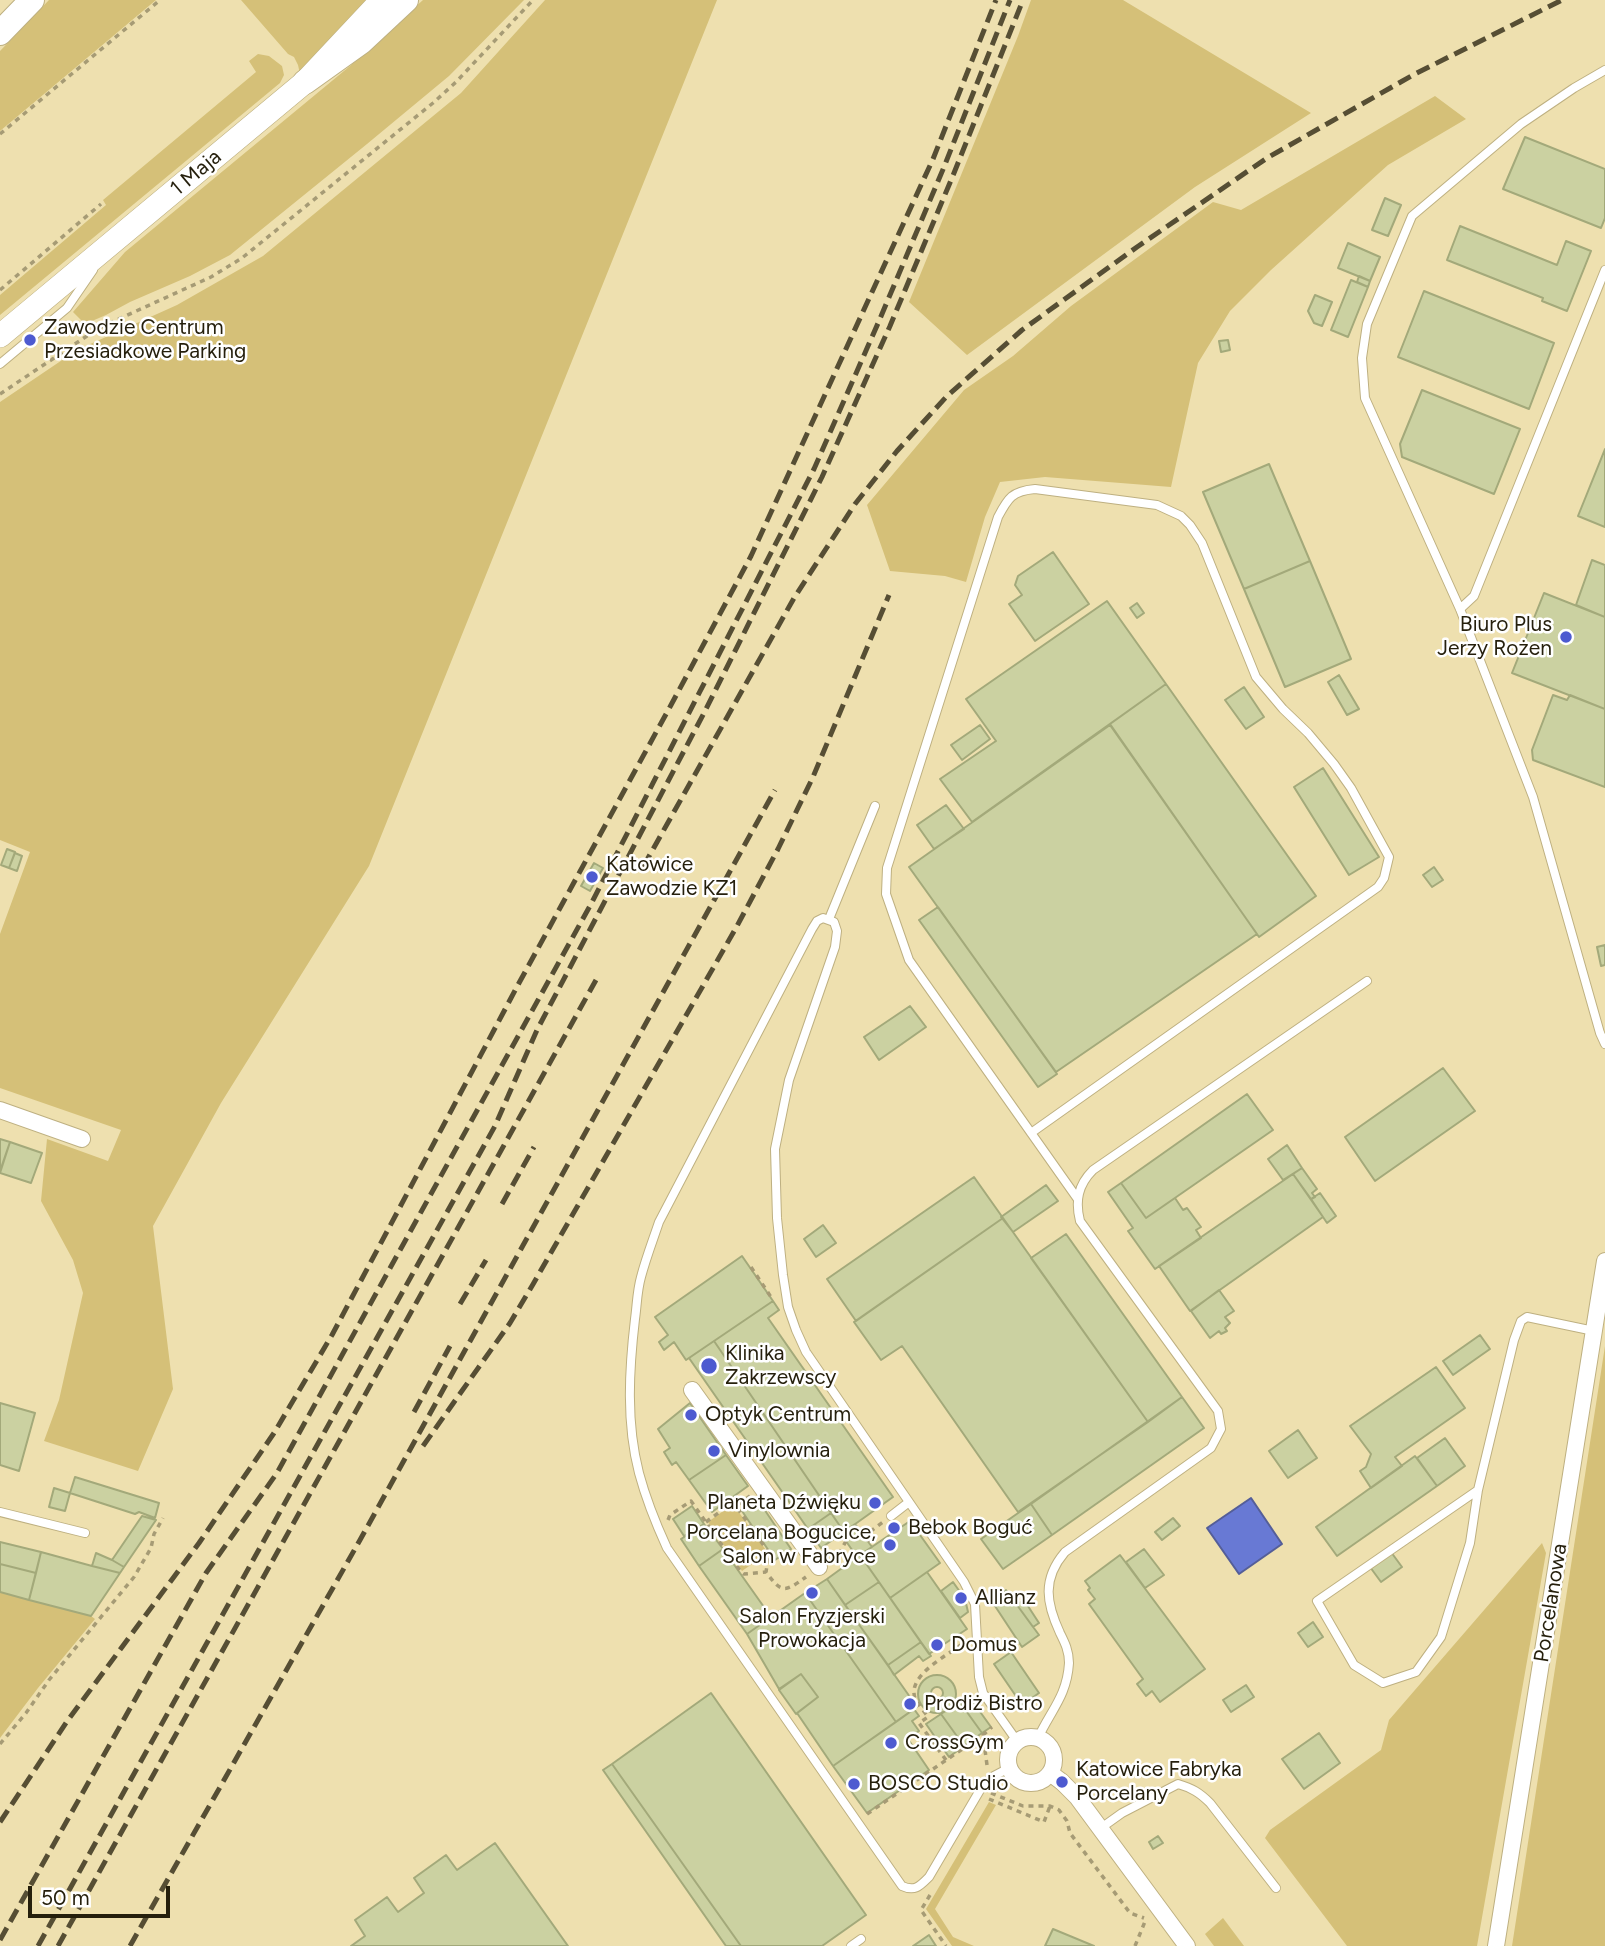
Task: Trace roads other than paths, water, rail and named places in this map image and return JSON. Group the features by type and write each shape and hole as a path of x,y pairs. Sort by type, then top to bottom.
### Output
{"main road":[{"path":"0,33 32,0"},
{"path":"305,82 361,42 406,0"}],"street":[{"name":"1 Maja","path":"0,336 305,82 382,0"},
{"path":"0,1110 82,1139"},
{"name":"Porcelanowa","path":"1496,1946 1605,1261"},
{"path":"692,1390 819,1567"},
{"path":"1013,1736 1038,1738 1053,1752 1053,1767 1044,1779 1029,1783 1014,1777 1009,1768 1008,1755 1013,1736"},
{"path":"1050,1773 1077,1797 1187,1946"}],"lane":[{"path":"1605,70 1521,124 1412,216 1367,324 1362,358 1365,398 1460,609 1533,797 1605,1044"},
{"path":"0,365 67,308 113,242"},
{"path":"1460,609 1475,596 1605,270"},
{"path":"1031,1133 1378,887 1384,878 1390,857 1351,788 1334,764 1256,677 1202,543 1190,525 1181,516 1157,505 1035,489 1015,493 1006,501 998,517 887,868 885,880 889,906 909,960 1031,1133 1077,1198 1080,1221 1218,1411 1221,1429 1212,1448 1065,1552 1057,1561 1048,1588 1048,1600 1068,1650 1068,1671 1065,1689 1038,1738"},
{"path":"829,919 875,806"},
{"path":"1009,1768 983,1785 929,1877 915,1889 902,1886 667,1548 654,1521 638,1471 629,1404 630,1369 637,1297 652,1240 812,929 817,921 823,918 834,922 837,930 835,947 789,1080 775,1149 777,1218 788,1307 806,1352 964,1582 975,1604 982,1693 1013,1736"},
{"path":"1077,1198 1083,1182 1093,1170 1367,981"},
{"path":"1478,1490 1317,1601 1354,1665 1382,1683 1416,1672 1441,1637 1470,1543 1478,1490 1521,1321 1527,1317 1594,1331"},
{"path":"891,1516 909,1503"},
{"path":"0,1512 85,1533"},
{"path":"1101,1828 1178,1784 1189,1787 1210,1803 1276,1888"},
{"path":"851,1946 861,1939"}],"water":[{"path":"1251,1498 1282,1544 1239,1574 1207,1528"}],"railway":[{"path":"0,1822 68,1720 199,1543 274,1433 332,1335 751,556 933,159 996,0"},
{"path":"0,1940 206,1573 277,1473 591,904 814,469 944,167 1010,0"},
{"path":"38,1946 495,1126 537,1030 704,713 822,477 890,326 1023,0"},
{"path":"643,867 794,598 855,504 897,451 947,396 1022,330 1267,158 1413,75 1562,0"},
{"path":"423,1446 510,1323 737,926 813,777 889,595"},
{"path":"130,1946 360,1540 775,790"},
{"path":"58,1946 596,980"},
{"path":"502,1204 534,1147"},
{"path":"460,1304 486,1260"},
{"path":"414,1412 450,1346"}],"place":[{"name":"Zawodzie Centrum Przesiadkowe Parking","path":"30,340"},
{"name":"Biuro Plus Jerzy Rożen","path":"1566,637"},
{"name":"Katowice Zawodzie KZ1","path":"592,877"},
{"name":"Klinika Zakrzewscy","path":"709,1366"},
{"name":"Optyk Centrum","path":"691,1415"},
{"name":"Vinylownia","path":"714,1451"},
{"name":"Planeta Dźwięku","path":"875,1503"},
{"name":"Bebok Boguć","path":"894,1528"},
{"name":"Porcelana Bogucice, Salon w Fabryce","path":"890,1545"},
{"name":"Salon Fryzjerski Prowokacja","path":"812,1593"},
{"name":"Allianz","path":"961,1598"},
{"name":"Domus","path":"937,1645"},
{"name":"Prodiż Bistro","path":"910,1704"},
{"name":"CrossGym","path":"891,1743"},
{"name":"Katowice Fabryka Porcelany","path":"1062,1782"},
{"name":"BOSCO Studio","path":"854,1784"}]}
